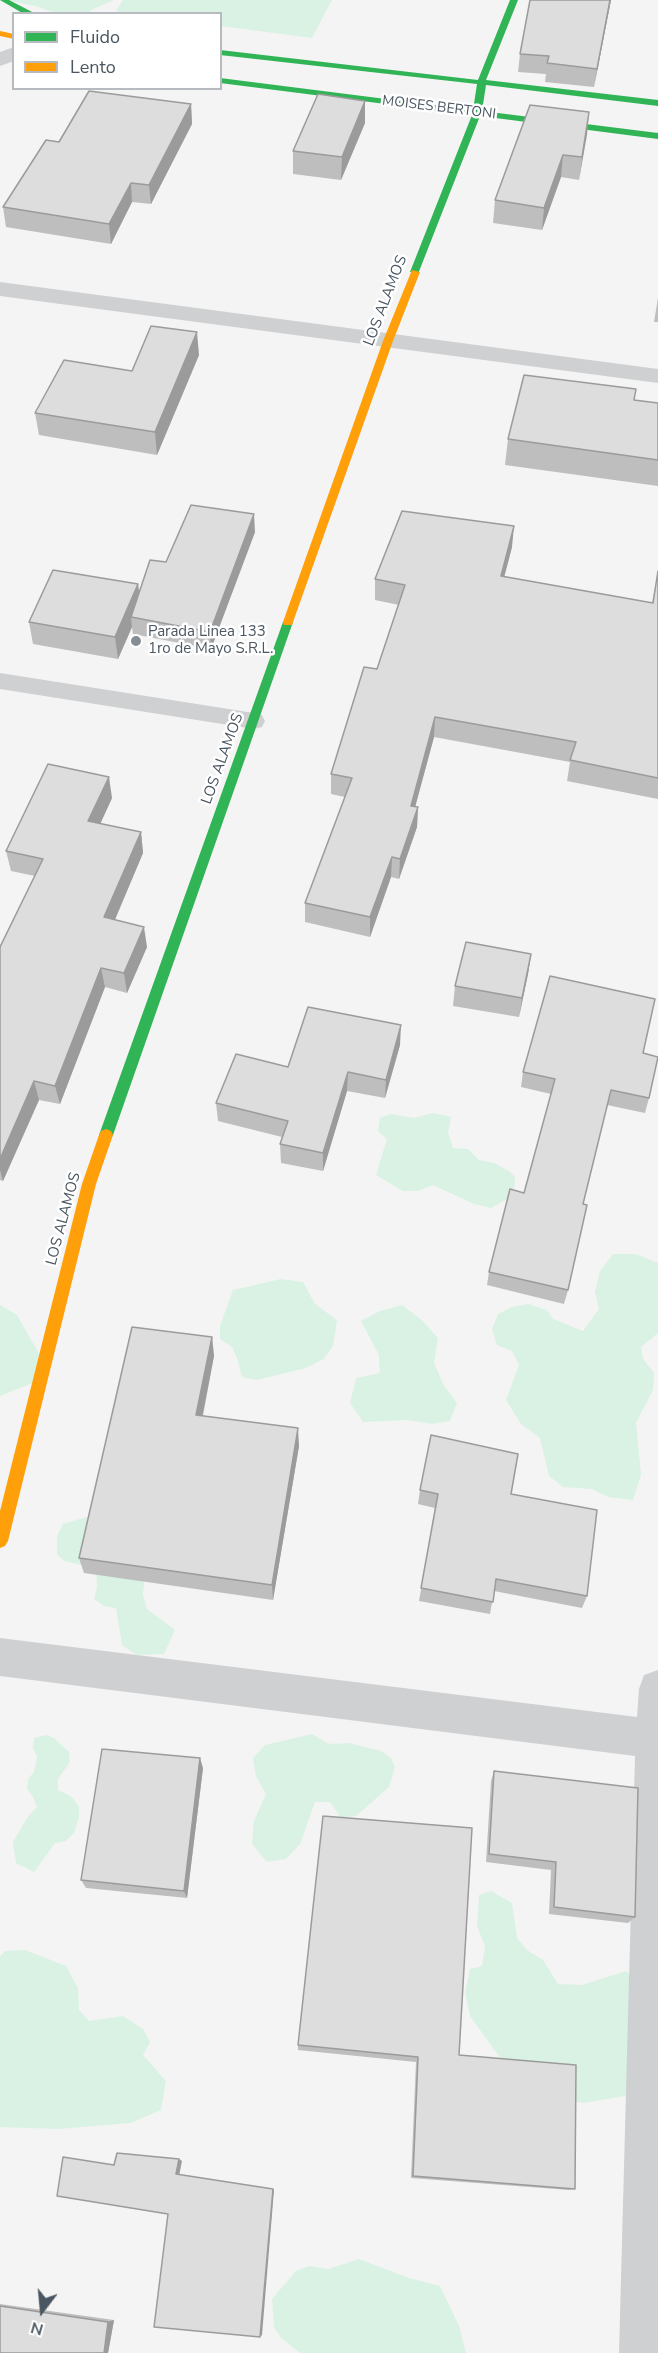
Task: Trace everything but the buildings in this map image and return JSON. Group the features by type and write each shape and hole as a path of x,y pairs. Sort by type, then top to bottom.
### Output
{"street":[{"path":"3,0 28,12"},
{"name":"LOS ALAMOS","path":"0,1541 89,1184 388,341 477,113 482,81 514,0"},
{"name":"MOISES BERTONI","path":"222,52 658,103"},
{"name":"MOISES BERTONI","path":"222,80 658,136"},
{"path":"0,289 658,376"},
{"path":"0,1657 656,1739"},
{"path":"642,2353 658,1689"}],"lane":[{"path":"0,681 254,721"}],"green space":[{"path":"6,0 114,0 91,12 53,12"},
{"path":"123,0 332,0 312,38 222,26 222,12 116,11"},
{"path":"433,1113 451,1117 448,1133 453,1148 468,1149 479,1160 494,1163 515,1177 514,1189 509,1198 491,1208 474,1204 433,1185 418,1191 403,1191 376,1175 387,1139 378,1131 380,1118 391,1114 414,1118"},
{"path":"613,1254 635,1254 658,1263 658,1333 641,1347 643,1359 654,1373 653,1390 636,1423 641,1475 633,1500 608,1497 592,1489 563,1487 549,1476 540,1438 521,1424 506,1400 519,1365 512,1351 497,1345 492,1329 498,1314 512,1307 528,1304 547,1310 553,1319 583,1331 599,1309 595,1292 600,1271"},
{"path":"281,1279 303,1282 315,1304 337,1320 333,1346 324,1359 306,1368 257,1380 242,1377 232,1347 220,1339 220,1326 233,1290"},
{"path":"0,1305 17,1315 41,1357 40,1380 0,1396"},
{"path":"402,1305 423,1321 438,1338 434,1363 443,1384 457,1403 450,1421 432,1424 408,1420 363,1422 350,1403 356,1378 380,1373 379,1355 361,1321 380,1311"},
{"path":"90,1516 145,1569 143,1595 147,1609 175,1630 164,1654 137,1655 122,1645 116,1608 104,1606 94,1599 97,1587 96,1568 64,1561 57,1554 57,1536 63,1524"},
{"path":"312,1734 329,1744 349,1743 381,1751 391,1758 395,1767 389,1787 356,1816 341,1818 330,1802 315,1802 300,1844 286,1859 267,1862 252,1844 254,1821 266,1794 256,1776 253,1758 265,1745"},
{"path":"46,1735 54,1738 69,1752 70,1762 58,1779 58,1790 72,1797 79,1807 79,1818 74,1833 66,1841 55,1843 34,1872 16,1863 13,1842 27,1818 37,1807 27,1789 28,1779 34,1772 37,1757 33,1748 34,1738"},
{"path":"491,1891 512,1903 517,1938 527,1950 543,1960 558,1984 582,1985 626,1971 658,2002 630,2095 584,2103 547,2098 523,2090 470,2016 465,1993 470,1969 482,1966 485,1946 477,1926 479,1895"},
{"path":"25,1950 66,1966 78,1988 79,2010 89,2021 123,2016 143,2029 150,2042 143,2055 166,2081 161,2110 131,2123 58,2129 0,2127 0,1957 5,1951"},
{"path":"359,2259 409,2278 440,2286 459,2326 466,2353 300,2353 281,2338 274,2327 272,2299 296,2271 309,2266 328,2269"}],"traffic: fast":[{"path":"3,0 28,12"},
{"path":"415,272 477,113 482,81 514,0"},
{"path":"222,52 658,103"},
{"path":"222,80 658,136"},
{"path":"106,1135 288,622"}],"traffic: slow":[{"path":"0,33 12,36"},
{"path":"288,622 388,341 415,272"},
{"path":"0,1541 89,1184 106,1135"}],"place":[{"name":"Parada Linea 133 1ro de Mayo S.R.L.","path":"136,641"}]}
